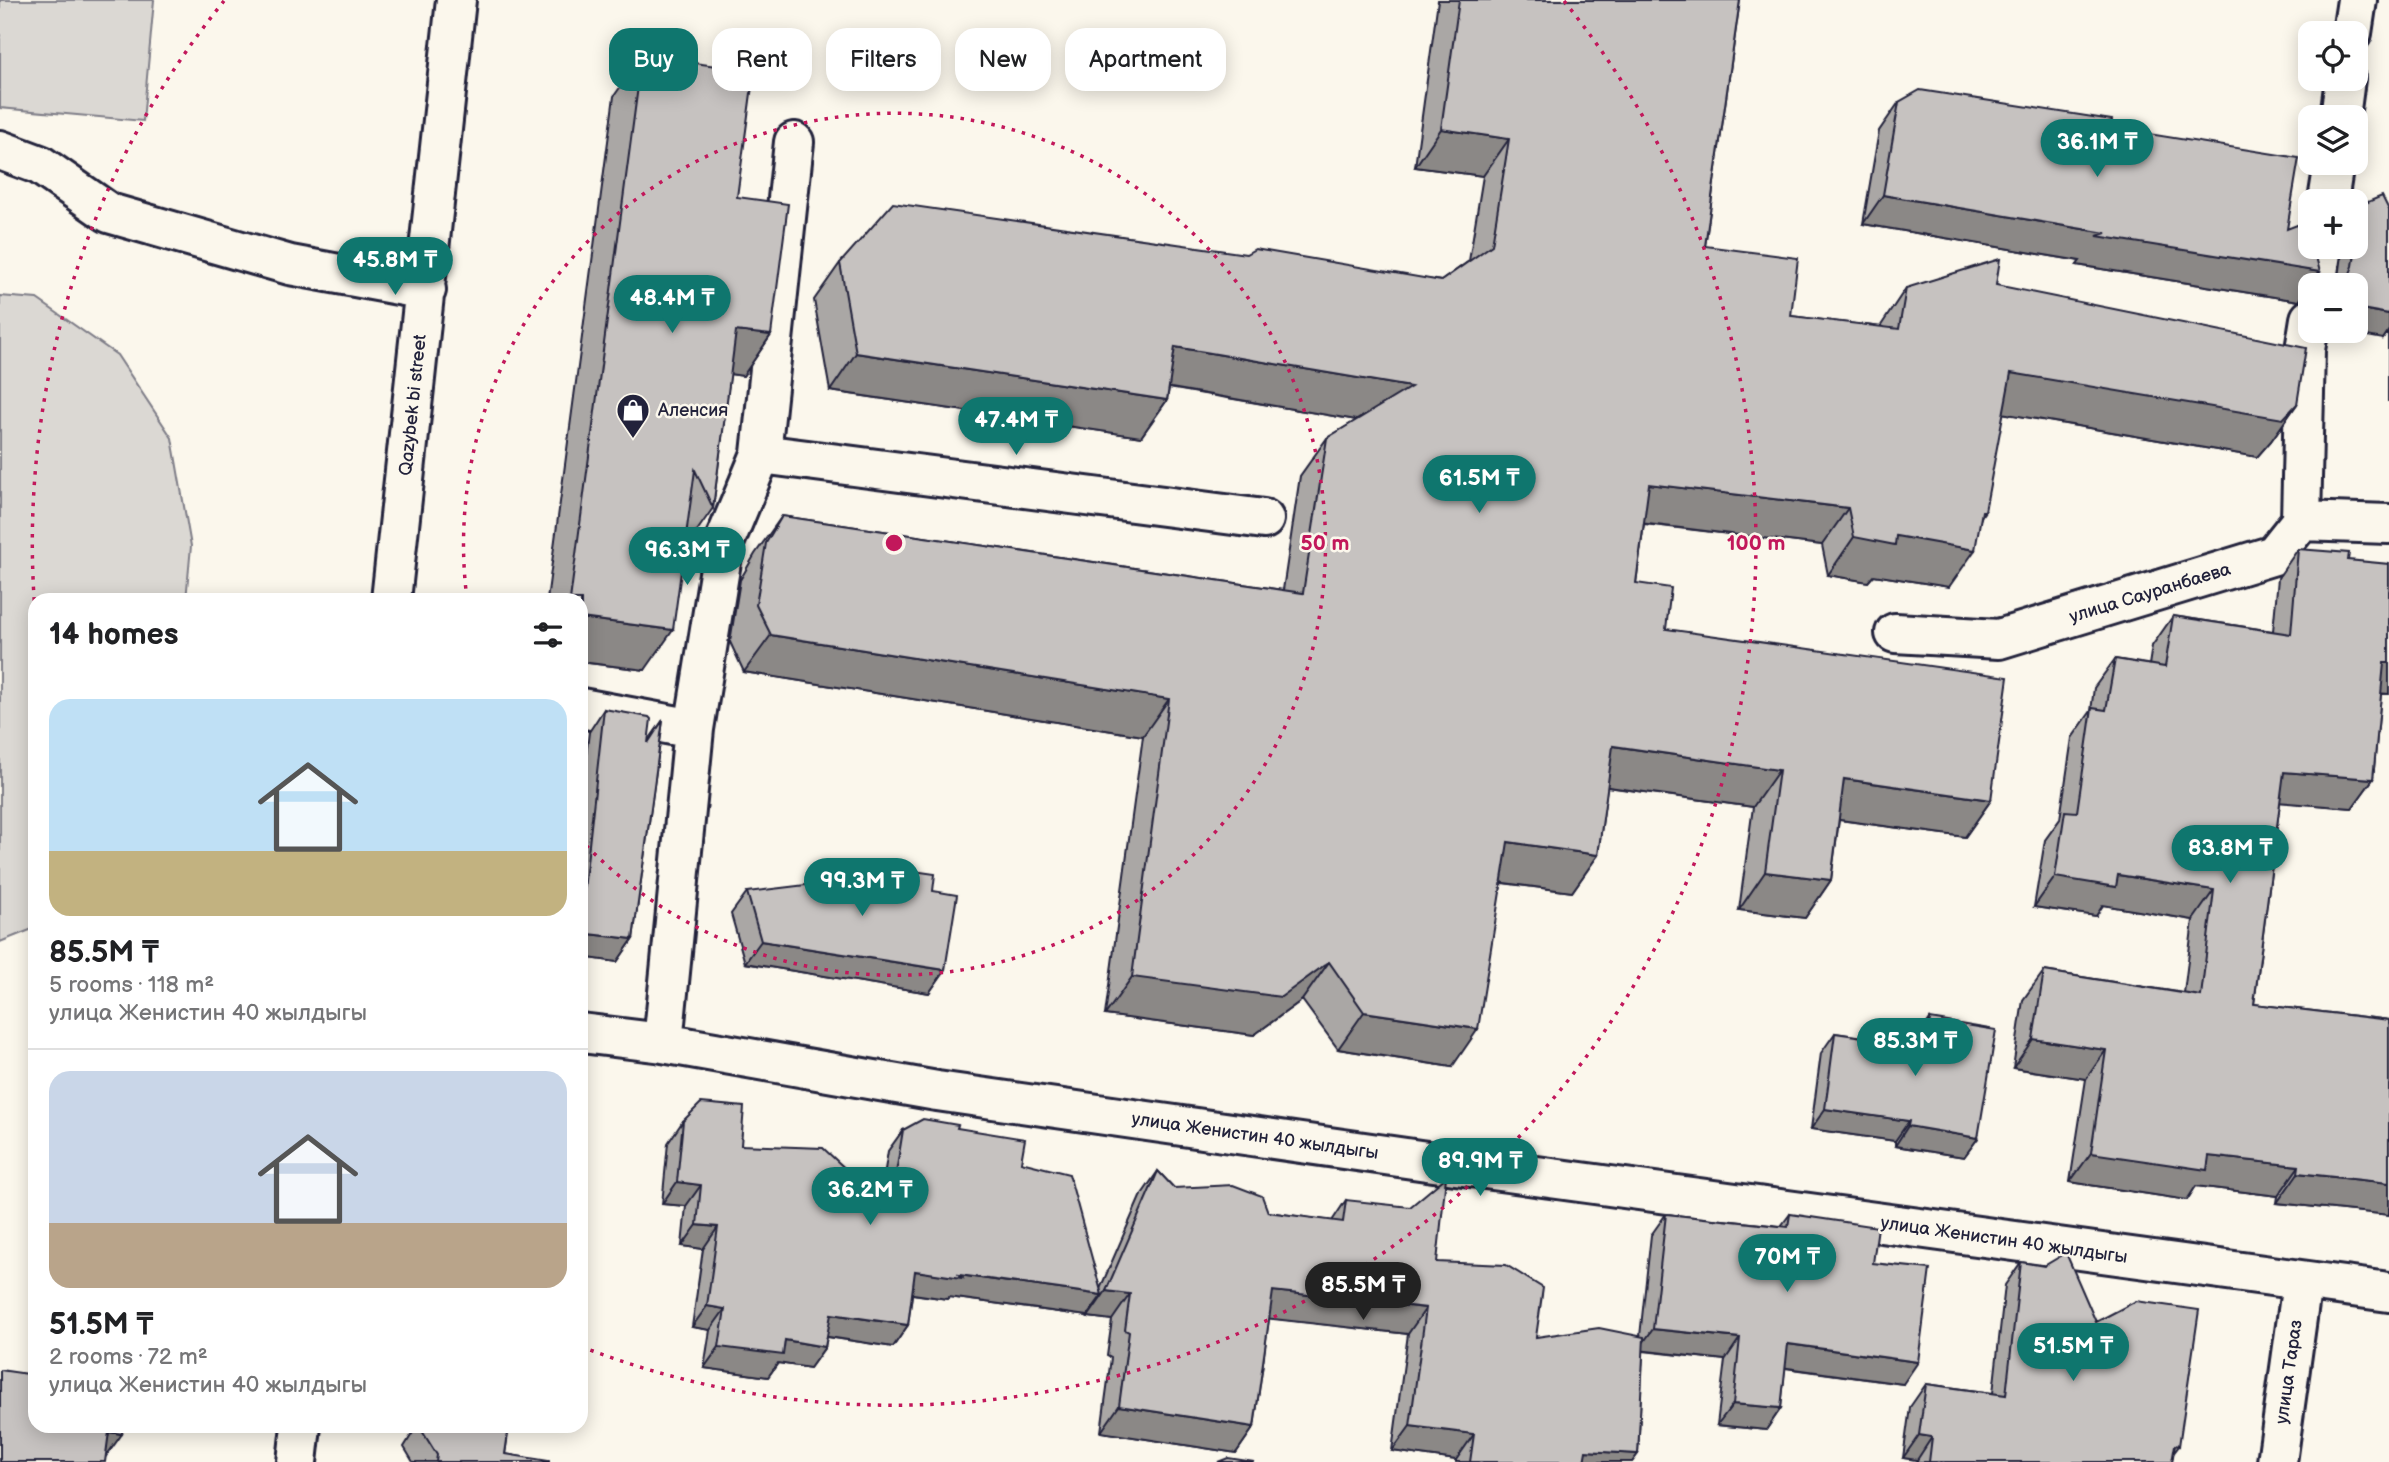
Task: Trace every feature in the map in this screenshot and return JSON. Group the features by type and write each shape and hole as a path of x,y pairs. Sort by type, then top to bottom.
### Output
{"street":[{"name":"Qazybek bi street","path":"392,593 456,0"},
{"path":"2354,21 2357,0"},
{"path":"663,1043 694,729 724,543 761,454 793,142"},
{"path":"0,150 40,165 109,213 290,265 426,290"},
{"path":"2306,343 2301,521 2389,523"},
{"path":"761,454 1265,519"},
{"name":"улица Сауранбаева","path":"1895,633 1999,639 2274,555 2301,521"},
{"path":"588,709 694,729"},
{"name":"улица Женистин 40 жылдыгы","path":"588,1034 663,1043 937,1091 2389,1292"},
{"name":"улица Тараз","path":"2277,1462 2302,1282"},
{"path":"296,1462 300,1433"}],"shaded area":[{"path":"0,0 154,0 143,121 0,108"},
{"path":"0,296 37,299 117,355 172,438 191,546 187,593 28,593 28,931 0,942"}],"building":[{"path":"1459,0 1740,0 1705,246 1798,258 1791,316 1899,329 1906,288 2000,259 1996,285 2306,348 2297,404 2283,419 2011,373 1975,550 1896,536 1895,545 1854,537 1848,508 1649,484 1636,583 1671,588 1666,629 2008,677 1991,800 1844,779 1831,880 1765,872 1779,770 1613,746 1598,855 1508,842 1478,1029 1364,1012 1329,962 1281,997 1132,977 1169,699 771,635 756,605 766,543 782,516 1303,593 1327,438 1411,387 1175,347 1167,400 856,353 840,263 893,203 1246,254 1255,249 1441,281 1492,245 1509,139 1441,129"},
{"name":"Аленсия","path":"698,64 712,65 712,91 751,91 737,197 788,204 771,335 736,331 713,508 695,470 673,630 588,619 588,593 571,593 637,91 698,91"},
{"path":"1920,90 2112,120 2111,128 2298,158 2287,229 2298,225 2298,259 2317,259 2320,272 2097,236 2106,233 1883,195 1899,102"},
{"path":"2382,196 2389,210 2389,314 2368,310 2368,273 2350,273 2354,259 2368,259 2368,202"},
{"path":"2298,549 2349,553 2348,560 2389,564 2389,663 2384,663 2373,779 2284,772 2254,1004 2389,1020 2389,1183 2298,1173 2299,1166 2209,1156 2207,1170 2091,1153 2106,1050 2033,1039 2044,971 2201,996 2214,890 2118,875 2116,887 2055,877 2065,811 2077,812 2092,708 2106,710 2115,659 2165,667 2173,616 2291,634"},
{"path":"604,709 649,717 648,743 663,720 633,939 589,934 588,854"},
{"path":"893,868 935,874 933,891 957,895 945,970 761,941 747,892 847,880 870,882"},
{"path":"1930,1019 1996,1030 1978,1138 1908,1126 1909,1121 1825,1109 1835,1033 1926,1046"},
{"path":"701,1103 744,1107 741,1145 823,1148 890,1210 903,1130 923,1119 958,1125 957,1128 1025,1139 1021,1162 1069,1174 1102,1295 915,1271 908,1325 831,1314 825,1347 785,1340 783,1355 719,1347 725,1309 707,1306 718,1227 697,1225 701,1185 677,1182 683,1121"},
{"path":"1158,1171 1174,1188 1233,1185 1262,1196 1268,1212 1343,1222 1346,1200 1410,1207 1446,1177 1437,1262 1506,1265 1543,1288 1536,1337 1599,1328 1644,1337 1638,1454 1586,1451 1584,1462 1470,1462 1474,1434 1410,1426 1426,1308 1273,1291 1254,1427 1119,1406 1129,1332 1125,1330 1130,1294 1106,1291"},
{"path":"1666,1214 1788,1227 1790,1214 1878,1227 1873,1263 1930,1269 1918,1362 1788,1344 1781,1408 1733,1404 1740,1338 1653,1329"},
{"path":"2066,1253 2096,1322 2136,1301 2199,1310 2179,1446 2175,1445 2172,1462 1929,1462 1932,1437 1919,1435 1926,1384 2006,1395 2021,1262 2044,1266"},
{"path":"0,1370 28,1374 28,1433 109,1433 105,1462 0,1462"},
{"path":"423,1433 508,1433 505,1454 549,1462 436,1462 437,1455"},
{"path":"1228,1458 1254,1462 1218,1462"}],"place":[{"name":"Аленсия","path":"633,440"}]}
